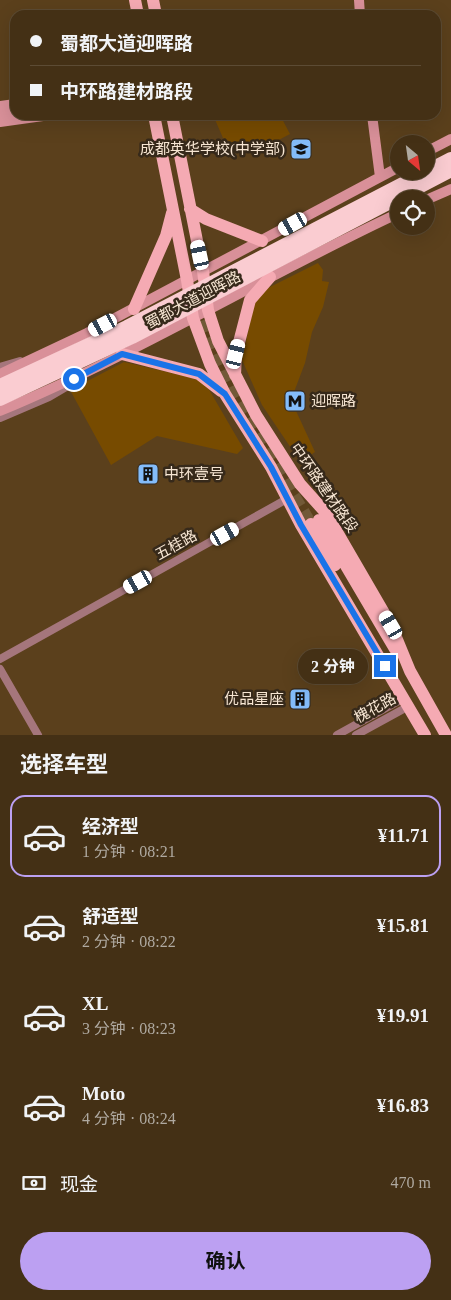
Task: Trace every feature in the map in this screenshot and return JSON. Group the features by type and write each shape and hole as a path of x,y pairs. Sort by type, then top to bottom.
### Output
{"highway":[{"path":"0,386 127,327 451,159"},
{"path":"0,399 132,337 451,170"}],"main road":[{"path":"0,122 14,120"},
{"name":"中环路建材路段","path":"155,120 193,318 202,344 225,394 271,467 287,499 425,735"},
{"name":"中环路建材路段","path":"173,120 203,271 208,310 218,342 256,415 300,484 326,513 391,625 410,671 446,735"},
{"path":"373,120 380,177"},
{"path":"435,147 451,139"},
{"name":"蜀都大道迎晖路","path":"0,374 46,354 134,309 390,172"},
{"path":"435,196 451,189"},
{"path":"190,209 206,219 262,241"},
{"path":"134,309 166,236 173,211"},
{"path":"308,215 300,229 302,239 310,247 326,247"},
{"name":"蜀都大道迎晖路","path":"0,411 59,386 193,318 326,247 390,217"},
{"path":"235,375 236,354 250,300 270,277"},
{"path":"87,333 103,335 109,342 111,350 109,357 103,364"},
{"path":"122,354 199,374 225,394"},
{"path":"394,681 375,635 315,522 382,631 410,671"}],"street":[{"path":"0,367 46,354"},
{"path":"0,418 68,388 103,364"},
{"name":"五桂路","path":"0,659 287,499"},
{"path":"0,669 38,735"},
{"name":"槐花路","path":"337,735 406,702"},
{"name":"槐花路","path":"356,735 406,702"}],"shaded area":[{"path":"215,120 283,120 290,134 254,153 223,138"},
{"path":"318,263 323,270 322,281 329,282 323,307 312,332 305,363 291,400 315,452 306,458 297,457 262,405 242,360 255,300 262,291"},
{"path":"124,362 197,379 207,386 243,448 237,454 157,436 111,465 70,390"}],"tunnel":[{"path":"198,303 219,361 247,417 311,524"}],"place":[{"name":"成都英华学校(中学部)","path":"301,149"},
{"name":"迎晖路","path":"295,401"},
{"name":"中环壹号","path":"148,474"},
{"name":"优品星座","path":"300,699"}],"route":[{"path":"74,379 122,354 199,374 225,394 271,467 301,525 385,666"}]}
